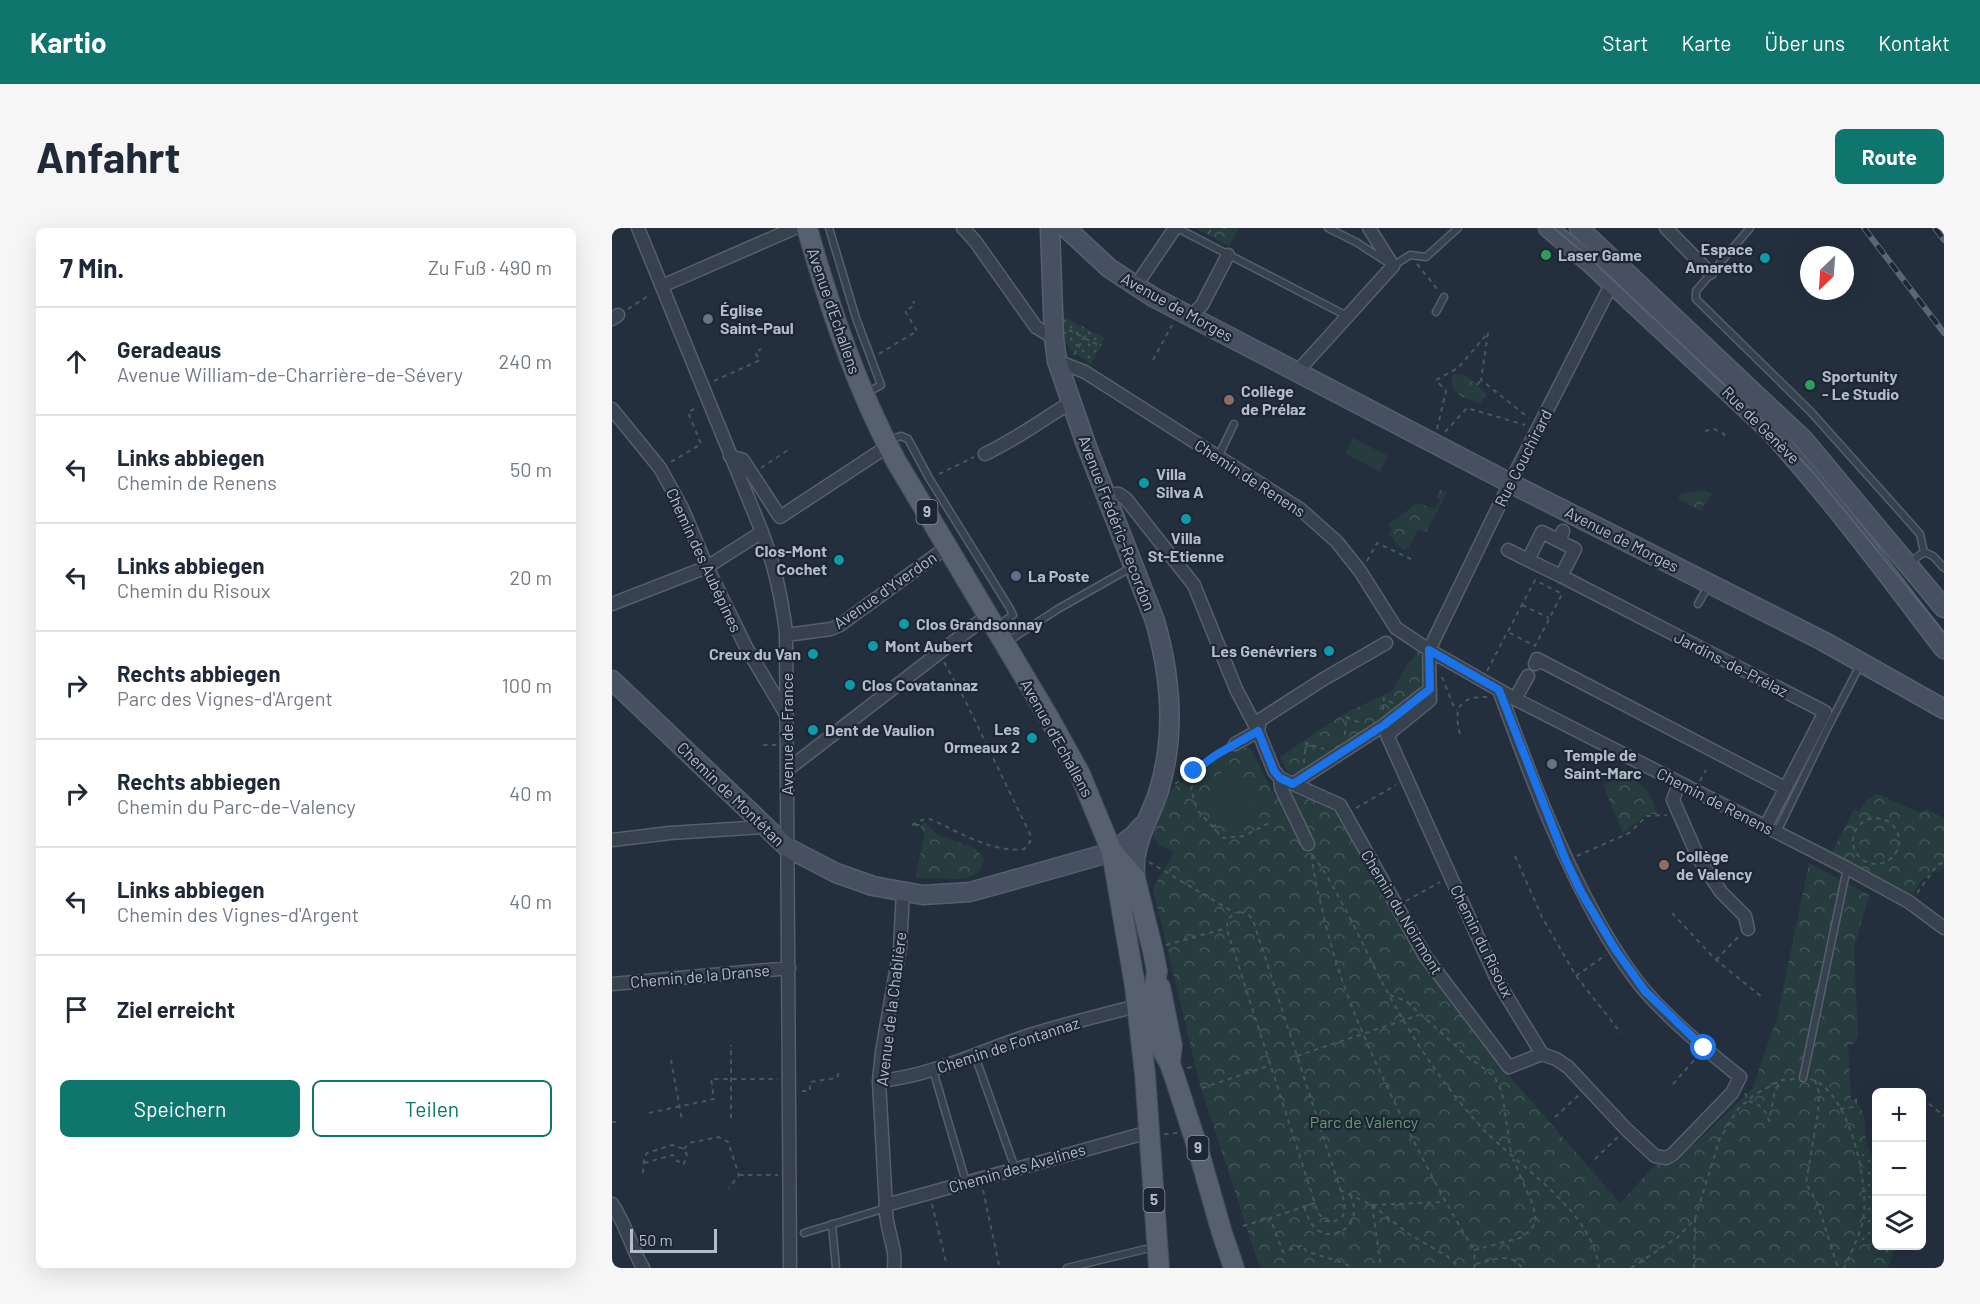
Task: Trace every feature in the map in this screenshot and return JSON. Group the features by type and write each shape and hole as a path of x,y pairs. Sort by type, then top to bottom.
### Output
{"main road":[{"name":"Avenue d'Echallens","path":"807,228 832,312 863,394 887,444 1080,774 1112,852 1124,914 1155,1133 1159,1268"},
{"name":"Avenue Frédéric-Recordon","path":"1050,228 1060,333 1057,361 1070,403 1155,621 1169,695 1168,747 1159,789 1136,854 1135,878"},
{"name":"Avenue de Morges","path":"1066,228 1108,268 1135,287 1510,483 1862,662 1944,709"},
{"name":"Rue de Genève","path":"1548,228 1616,276 1804,440 1944,608"},
{"name":"Rue de Genève","path":"1578,228 1616,276 1794,456 1839,510 1944,649"},
{"name":"Chemin de Montétan","path":"612,680 788,848 852,879 923,895 969,892 1112,852"},
{"name":"Avenue Frédéric-Recordon","path":"1112,852 1134,835 1148,817"},
{"name":"Avenue d'Echallens","path":"1112,852 1135,878 1157,971 1145,1074"},
{"name":"9","path":"1157,971 1172,1046 1198,1149 1234,1268"},
{"name":"9","path":"1137,1006 1177,1067"}],"street":[{"name":"Avenue de France","path":"638,228 762,532 781,591 786,635 790,1268"},
{"path":"662,286 795,228"},
{"path":"963,228 975,241 1036,327 1060,333"},
{"name":"Avenue de Morges","path":"1141,278 1176,228"},
{"path":"1297,372 1394,266 1369,228"},
{"path":"1666,228 1710,273"},
{"name":"Avenue de Morges","path":"1198,309 1228,255"},
{"name":"Rue Couchirard","path":"1429,650 1510,483 1616,276"},
{"name":"Chemin de Renens","path":"1057,361 1085,372 1300,509 1337,542 1360,571 1396,628 1429,650 1515,699 1847,868 1909,902 1944,928"},
{"path":"979,456 1007,444 1070,403"},
{"name":"Chemin des Aubépines","path":"612,410 660,468 682,508 707,567 746,647 787,717"},
{"path":"730,456 743,460 780,518 887,444"},
{"path":"1105,494 1119,494 1126,499 1194,585 1236,689 1258,731 1274,771 1280,778 1281,788 1308,844"},
{"path":"612,604 707,567 762,532"},
{"path":"1508,550 1528,560 1561,576 1575,549 1561,536 1542,532 1528,560"},
{"name":"Avenue d'Yverdon","path":"786,635 831,629 947,547"},
{"name":"Jardins-de-Prélaz","path":"1561,576 1825,712 1785,788 1771,829"},
{"path":"787,770 995,629"},
{"path":"1258,731 1260,720 1322,680 1386,643"},
{"path":"1298,781 1405,710 1430,689 1429,650"},
{"path":"1534,664 1538,659 1785,788"},
{"path":"1515,699 1528,676"},
{"name":"Chemin du Risoux","path":"1430,689 1430,700 1387,735 1498,982 1542,1054"},
{"path":"1499,690 1566,861 1581,892 1615,949 1645,991 1695,1041 1740,1077 1732,1093 1673,1154 1662,1159 1655,1156 1626,1129 1568,1067 1542,1054"},
{"path":"1235,744 1258,731"},
{"name":"Chemin du Noirmont","path":"1280,778 1298,781 1340,805 1425,956 1509,1067 1542,1054"},
{"path":"1679,783 1673,801 1699,859 1721,892 1745,916 1748,929"},
{"path":"612,840 765,826"},
{"name":"Avenue de la Chablière","path":"894,1268 895,1257 889,1224 885,1217 879,1081 900,948 903,892"},
{"name":"Chemin de la Dranse","path":"612,984 789,968"},
{"name":"Chemin de Fontannaz","path":"879,1081 900,1079 959,1062 1029,1035 1137,1006"},
{"name":"Chemin des Avelines","path":"886,1206 1015,1168 1155,1133"},
{"path":"612,1204 627,1230 635,1255 643,1268"}],"lane":[{"name":"Avenue d'Echallens","path":"829,228 856,318 881,385 863,394"},
{"name":"Avenue de Morges","path":"1176,228 1348,316"},
{"path":"1328,228 1356,242 1394,266 1410,255 1426,257 1458,228"},
{"path":"1750,228 1696,291 1696,299 1811,412 1920,534 1924,552"},
{"path":"1436,312 1443,295"},
{"path":"1218,457 1234,424"},
{"path":"887,444 901,436 908,439 929,478 1009,607 1013,615 995,629"},
{"path":"1908,564 1924,552"},
{"path":"1924,552 1933,556 1944,568"},
{"path":"995,629 1058,609 1133,566"},
{"path":"1698,604 1709,583"},
{"path":"1771,829 1862,662"},
{"path":"1803,1078 1847,868"},
{"path":"975,1056 1015,1168"},
{"path":"933,1069 966,1182"},
{"path":"804,1233 886,1206"},
{"path":"832,1224 836,1268"},
{"path":"1067,1268 1157,1246"}],"path":[{"path":"1206,237 1212,228"},
{"path":"1410,255 1443,295"},
{"path":"619,314 651,294"},
{"path":"880,354 917,331 905,312 915,305 913,301"},
{"path":"1153,360 1172,325"},
{"path":"1075,354 1087,332"},
{"path":"1060,333 1084,338 1098,345"},
{"path":"1437,431 1446,391 1436,380 1458,369 1488,333 1481,380 1476,385"},
{"path":"710,383 760,360 755,353 761,349"},
{"path":"1481,380 1529,418"},
{"path":"660,468 701,444 688,411 698,407"},
{"path":"1443,434 1467,408 1526,424"},
{"path":"1705,431 1713,429 1724,434 1725,441"},
{"path":"752,474 792,448"},
{"path":"939,474 979,456"},
{"path":"1365,562 1377,543 1410,559"},
{"path":"1486,674 1535,580 1562,594 1535,646 1508,632"},
{"path":"1522,605 1549,618"},
{"path":"922,825 912,825 921,820 930,819 978,842 1012,851 1024,849 1029,842 1030,834 943,659"},
{"path":"1441,674 1454,707 1458,710"},
{"path":"1460,734 1456,720 1458,710 1466,700 1486,697"},
{"path":"1298,781 1306,743 1341,752 1346,717 1377,729"},
{"path":"1169,786 1235,744"},
{"path":"763,745 781,745"},
{"path":"1699,784 1706,770"},
{"path":"1194,771 1199,779 1206,781"},
{"path":"1199,779 1191,788 1197,810 1223,838 1244,836 1269,823"},
{"path":"1345,814 1407,779"},
{"path":"1574,857 1629,833 1647,816 1670,815"},
{"path":"1868,819 1885,820 1897,833 1899,842 1897,850 1892,858 1884,862 1875,864 1866,862 1854,849 1855,831 1868,819"},
{"path":"1212,828 1220,823"},
{"path":"1522,1268 1515,1260 1503,1257 1474,1266 1474,1250 1445,1202 1362,1035 1341,981 1329,941 1312,852 1337,894 1403,1021 1431,1065 1484,1129 1575,1214 1591,1239 1599,1268"},
{"path":"1515,856 1542,917 1576,976 1620,1033"},
{"path":"1142,858 1235,913"},
{"path":"1918,898 1916,895 1920,887 1938,864 1944,863"},
{"path":"1396,907 1450,876"},
{"path":"1235,913 1248,914 1253,920 1346,1207 1340,1219 1331,1222 1323,1219 1315,1203 1227,928 1228,920 1235,913"},
{"path":"1672,913 1716,960 1762,997"},
{"path":"1164,945 1227,928"},
{"path":"1716,960 1733,941 1748,929"},
{"path":"1576,976 1607,954"},
{"path":"1389,995 1406,1001 1467,1057 1494,1076 1498,1082 1504,1100 1512,1155 1533,1205 1536,1221 1531,1230 1520,1238 1474,1250"},
{"path":"1297,1056 1421,1015"},
{"path":"731,1045 731,1118"},
{"path":"1673,1084 1697,1057"},
{"path":"671,1060 682,1120"},
{"path":"1202,1088 1271,1065"},
{"path":"1177,1067 1195,1066"},
{"path":"798,1091 810,1091 810,1082 837,1078 840,1069"},
{"path":"1694,1268 1695,1219 1720,1137 1738,1109 1754,1095 1781,1080 1803,1078 1815,1080 1830,1091 1858,1150 1864,1191 1863,1219 1856,1243 1844,1268"},
{"path":"649,1113 714,1099 711,1079 780,1079"},
{"path":"1748,1101 1766,1109 1769,1121 1775,1090 1781,1080"},
{"path":"1815,1080 1819,1092 1818,1113 1806,1183 1818,1205 1838,1268"},
{"path":"1745,1093 1748,1101"},
{"path":"1555,1117 1579,1095"},
{"path":"1840,1109 1853,1107 1856,1103 1856,1095"},
{"path":"1926,1101 1944,1116"},
{"path":"1155,1133 1180,1132"},
{"path":"684,1149 689,1143 718,1137 728,1142 739,1175"},
{"path":"1595,1160 1617,1138"},
{"path":"643,1173 644,1158 652,1150 672,1145 684,1149"},
{"path":"684,1149 687,1158 684,1168"},
{"path":"643,1163 673,1155 676,1161 684,1163"},
{"path":"739,1175 781,1175"},
{"path":"729,1188 739,1175"},
{"path":"980,1178 999,1265"},
{"path":"1340,1190 1372,1205 1409,1234 1447,1256 1460,1268"},
{"path":"930,1192 946,1262"},
{"path":"1304,1207 1309,1220 1319,1231 1326,1234 1337,1234 1349,1226 1353,1220 1354,1207 1351,1195"},
{"path":"1372,1205 1445,1202"},
{"path":"1244,1226 1315,1203"},
{"path":"1372,1205 1381,1268"},
{"path":"1270,1218 1283,1252 1303,1245 1306,1251 1344,1263 1352,1268"},
{"path":"1631,1268 1678,1237 1695,1219"}],"green space":[{"path":"1195,228 1239,228 1229,246"},
{"path":"1062,316 1105,338 1091,364 1067,345"},
{"path":"1453,374 1466,375 1487,394 1480,403 1458,394 1452,386"},
{"path":"1353,438 1388,456 1380,472 1346,454"},
{"path":"1440,490 1447,493 1426,532 1418,530 1409,547 1403,550 1388,534 1392,530 1388,525 1417,503 1435,509 1440,500 1436,498"},
{"path":"1704,490 1712,494 1702,506 1701,511 1678,499 1681,494"},
{"path":"1419,650 1426,695 1305,780 1287,771 1280,757 1343,714 1392,691"},
{"name":"Parc de Valency","path":"1237,745 1251,749 1275,797 1289,790 1331,809 1340,818 1421,960 1512,1079 1620,1203 1655,1165 1677,1161 1752,1089 1777,1018 1809,863 1869,895 1854,948 1858,1035 1855,1043 1848,1045 1851,1099 1861,1108 1865,1120 1868,1147 1872,1154 1872,1250 1895,1250 1888,1268 1260,1268 1200,1085 1153,889 1174,852 1158,844 1153,835 1171,790"},
{"path":"1235,766 1258,809 1223,828 1210,803 1216,800 1206,781"},
{"path":"1627,775 1647,791 1657,814 1647,814 1623,833 1603,785"},
{"path":"1875,794 1918,812 1926,809 1944,818 1944,868 1940,872 1934,871 1921,881 1912,896 1832,852 1854,809 1859,812 1866,801"},
{"path":"925,822 936,834 976,849 985,860 978,873 964,879 915,878 925,834 920,827"},
{"path":"1861,1150 1868,1150 1872,1154 1872,1246 1861,1241 1867,1207"},
{"path":"1880,1250 1894,1250 1892,1256"}],"tram line":[{"path":"1554,228 1593,261 1784,441 1818,478 1944,632"}],"railway":[{"path":"1864,228 1944,333"},
{"path":"1935,228 1944,240"}],"place":[{"name":"Laser Game","path":"1546,255"},
{"name":"Espace Amaretto","path":"1765,258"},
{"name":"Église Saint-Paul","path":"708,319"},
{"name":"Sportunity - Le Studio","path":"1810,385"},
{"name":"Collège de Prélaz","path":"1229,400"},
{"name":"Villa Silva A","path":"1144,483"},
{"name":"Villa St-Etienne","path":"1186,519"},
{"name":"Clos-Mont Cochet","path":"839,560"},
{"name":"La Poste","path":"1016,576"},
{"name":"Clos Grandsonnay","path":"904,624"},
{"name":"Mont Aubert","path":"873,646"},
{"name":"Les Genévriers","path":"1329,651"},
{"name":"Creux du Van","path":"813,654"},
{"name":"Clos Covatannaz","path":"850,685"},
{"name":"Dent de Vaulion","path":"813,730"},
{"name":"Les Ormeaux 2","path":"1032,738"},
{"name":"Temple de Saint-Marc","path":"1552,764"},
{"name":"Collège de Valency","path":"1664,865"}],"route":[{"path":"1194,771 1216,755 1258,731 1274,771 1280,778 1293,784 1384,725 1430,689 1429,650 1499,690 1514,733 1581,892 1615,949 1645,991 1704,1048"}]}
